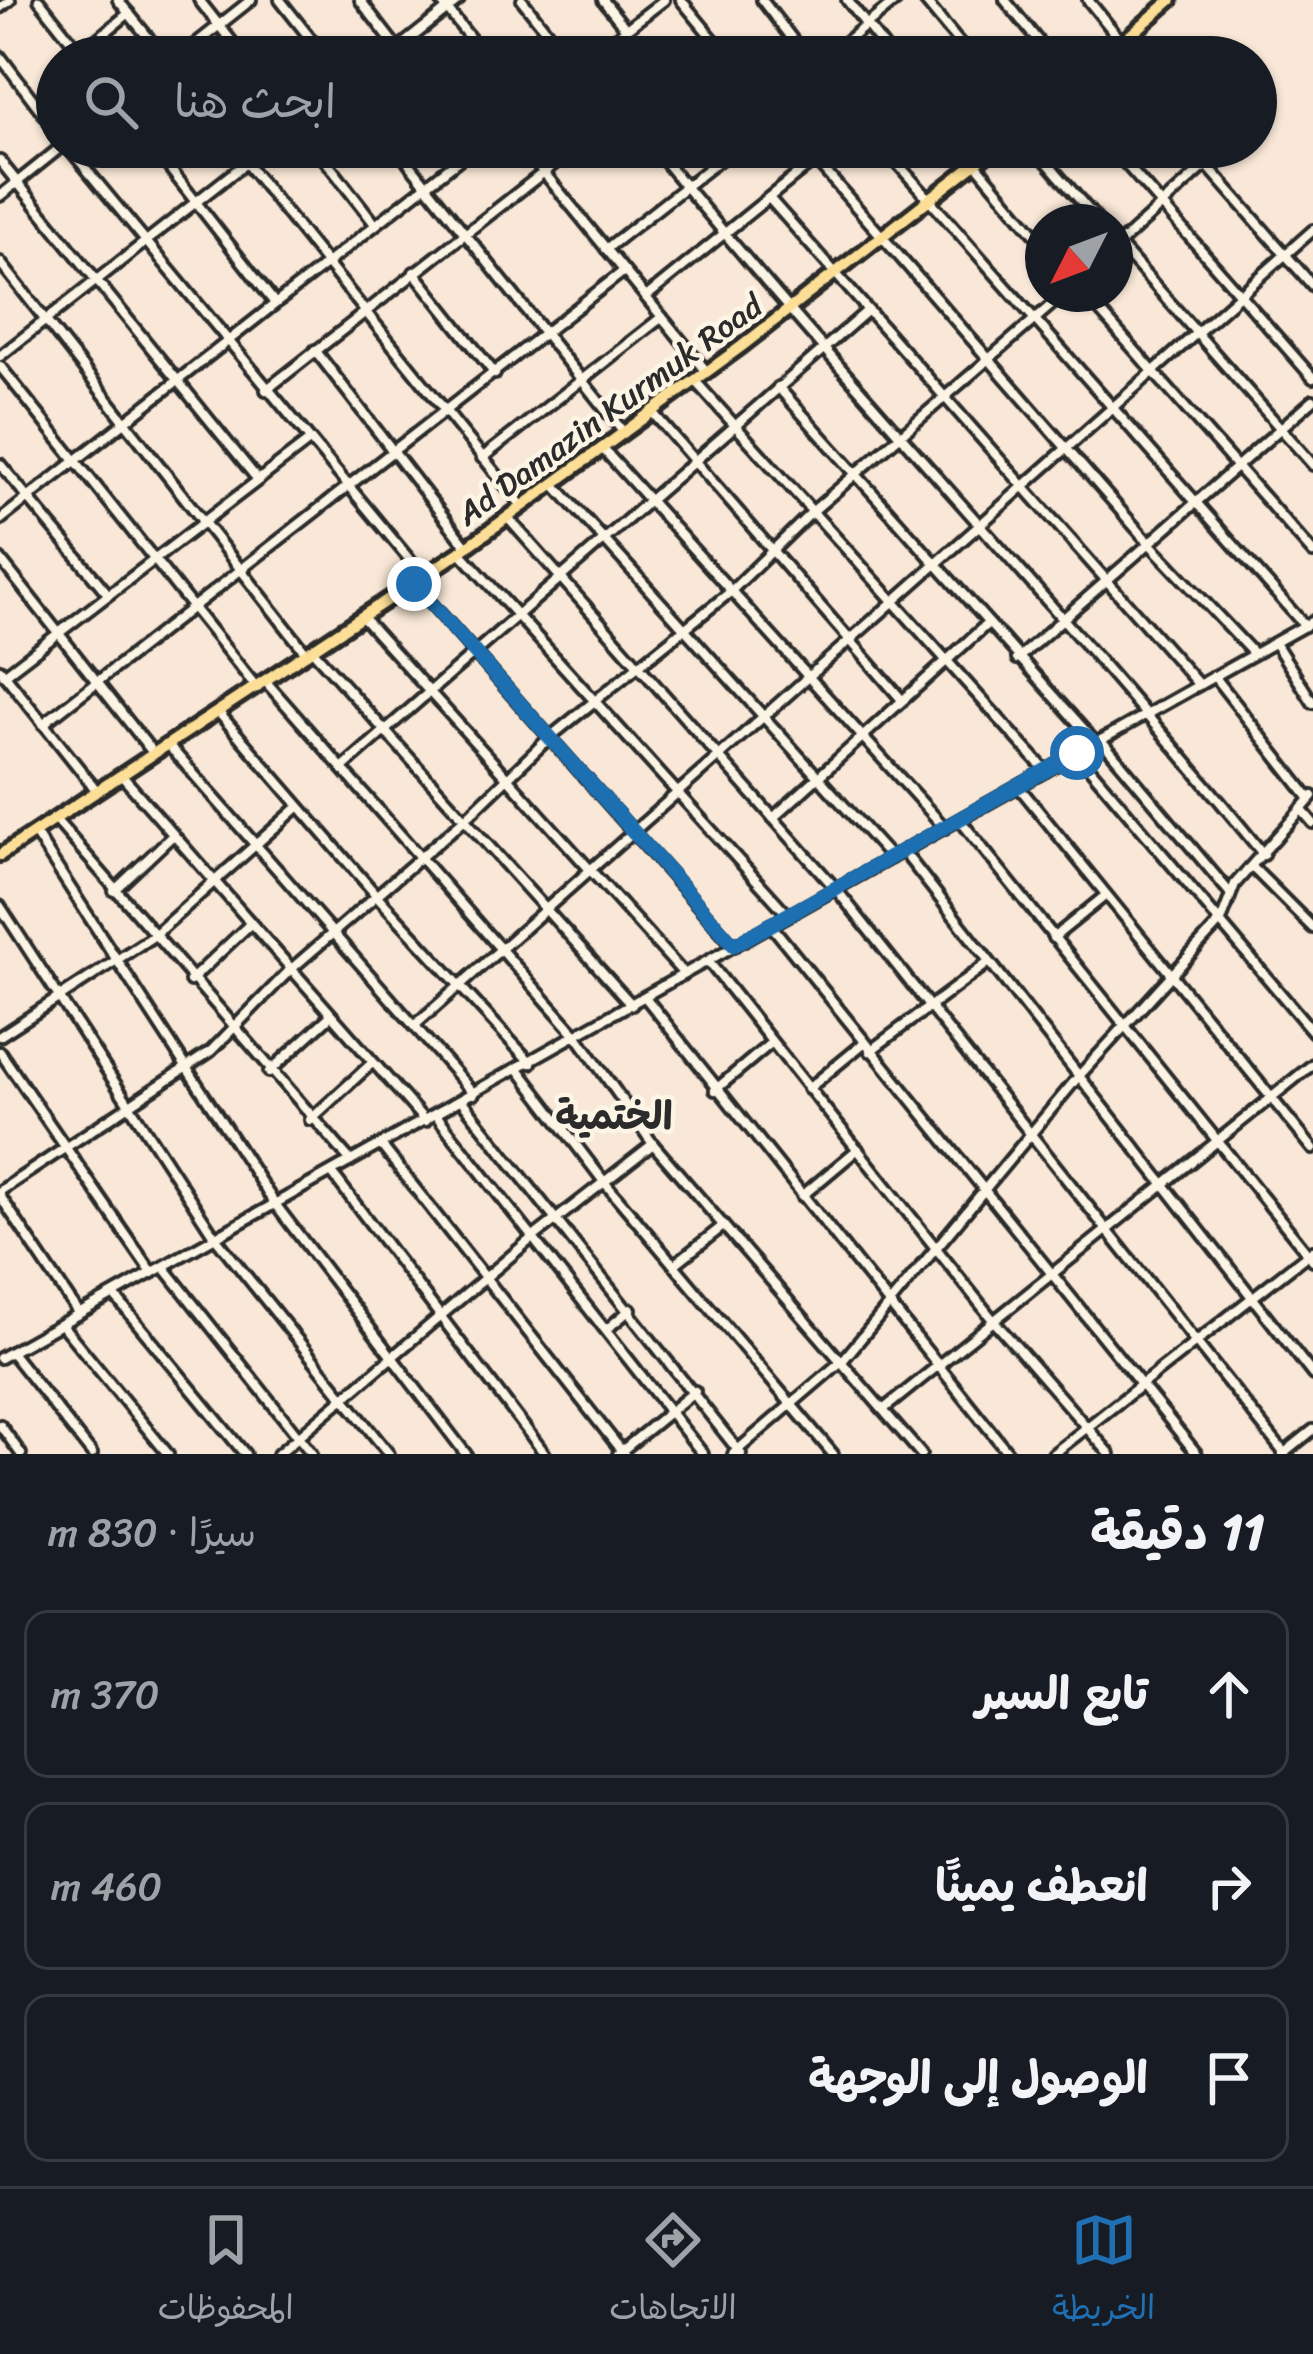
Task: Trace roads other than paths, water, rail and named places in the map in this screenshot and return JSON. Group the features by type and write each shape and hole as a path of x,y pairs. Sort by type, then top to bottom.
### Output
{"highway":[{"path":"1129,36 1169,1"},
{"name":"Ad Damazin Kurmuk Road","path":"0,855 364,619 508,518 788,312 971,168"}],"street":[{"path":"0,8 10,0"},
{"path":"39,0 67,36"},
{"path":"118,0 147,36"},
{"path":"199,0 227,36"},
{"path":"206,36 250,0"},
{"path":"280,0 308,36"},
{"path":"360,0 388,36"},
{"path":"440,0 468,36"},
{"path":"420,36 459,0"},
{"path":"522,0 550,36"},
{"path":"602,0 626,29"},
{"path":"617,36 664,0"},
{"path":"682,0 711,36"},
{"path":"762,0 790,36"},
{"path":"847,0 875,36"},
{"path":"853,36 897,0"},
{"path":"924,0 954,36"},
{"path":"1005,0 1034,36"},
{"path":"1088,0 1117,36"},
{"path":"103,36 129,13"},
{"path":"0,56 36,104"},
{"path":"0,161 258,480"},
{"path":"0,196 36,168"},
{"path":"82,168 346,489 474,656 734,945"},
{"path":"169,168 274,302"},
{"path":"0,356 239,168"},
{"path":"249,168 523,507"},
{"path":"332,168 376,224"},
{"path":"413,168 625,434"},
{"path":"0,520 120,421 449,168"},
{"path":"540,168 707,372"},
{"path":"266,390 548,168"},
{"path":"669,168 788,312 1149,713 1264,855"},
{"path":"606,249 709,168"},
{"path":"646,297 805,168"},
{"path":"822,168 1149,544 1254,654"},
{"path":"6,1355 1309,623 1193,505 901,168"},
{"path":"979,168 1025,223"},
{"path":"1052,168 1083,204"},
{"path":"1129,168 1313,378"},
{"path":"1133,230 1203,168"},
{"path":"1209,168 1313,286"},
{"path":"769,197 1199,685"},
{"path":"414,1025 895,605 1313,230"},
{"path":"0,262 120,421 310,654 466,818 632,1005"},
{"path":"1133,263 1313,465"},
{"path":"43,724 624,271"},
{"path":"414,272 495,375"},
{"path":"342,768 867,311"},
{"path":"79,1315 0,1193 187,1071 289,971 466,818 550,737 685,631 813,511 1043,312"},
{"path":"1101,312 1313,553"},
{"path":"482,458 662,317"},
{"path":"315,350 516,615 676,797 788,915"},
{"path":"0,366 192,608 422,856 577,1036 653,1144 844,1359 914,1452"},
{"path":"695,381 1046,772"},
{"path":"778,387 1230,893"},
{"path":"1017,658 1313,400"},
{"path":"653,413 902,700"},
{"path":"98,792 2,672 308,442"},
{"path":"603,449 945,828"},
{"path":"0,464 108,594"},
{"path":"554,484 891,858"},
{"path":"508,518 836,890 1284,1454 1313,1430"},
{"path":"0,559 155,755"},
{"path":"364,619 685,974"},
{"path":"773,818 987,624"},
{"path":"1275,643 1313,703"},
{"path":"462,1101 695,1391 737,1453 844,1359 1078,1076 1221,921 1230,893 1311,797 1214,676"},
{"path":"219,713 458,987 531,1063"},
{"path":"169,746 474,1094"},
{"path":"1077,753 1313,1032"},
{"path":"122,776 424,1121"},
{"path":"1019,787 1313,1149"},
{"path":"0,1036 152,937 298,807"},
{"path":"1301,809 1313,823"},
{"path":"55,819 152,937 351,1162"},
{"path":"960,820 1312,1255 1250,1298 1053,1454"},
{"path":"34,832 274,1204 466,1454"},
{"path":"114,891 172,836"},
{"path":"903,851 1313,1376"},
{"path":"1252,867 1313,928"},
{"path":"1053,938 1106,895"},
{"path":"0,906 215,1237 388,1454"},
{"path":"190,981 249,925"},
{"path":"771,925 1197,1454"},
{"path":"708,961 993,1320 1110,1454"},
{"path":"808,1089 988,963"},
{"path":"645,997 1009,1454"},
{"path":"269,1072 329,1017"},
{"path":"715,1090 771,1043"},
{"path":"0,1052 152,1273"},
{"path":"310,1120 370,1064"},
{"path":"884,1408 1313,1064"},
{"path":"519,1070 605,1183 833,1454"},
{"path":"436,1115 703,1454"},
{"path":"278,1454 531,1239 653,1144"},
{"path":"381,1145 621,1453 695,1391"},
{"path":"802,1196 858,1149"},
{"path":"332,1173 439,1321 544,1454"},
{"path":"675,1264 723,1226"},
{"path":"164,1266 312,1454"},
{"path":"114,1295 245,1454"},
{"path":"607,1329 631,1310"},
{"path":"62,1325 168,1454"},
{"path":"0,1345 92,1454"},
{"path":"0,1425 21,1454"}],"district":[{"name":"الختمية","path":"614,1115"}]}
